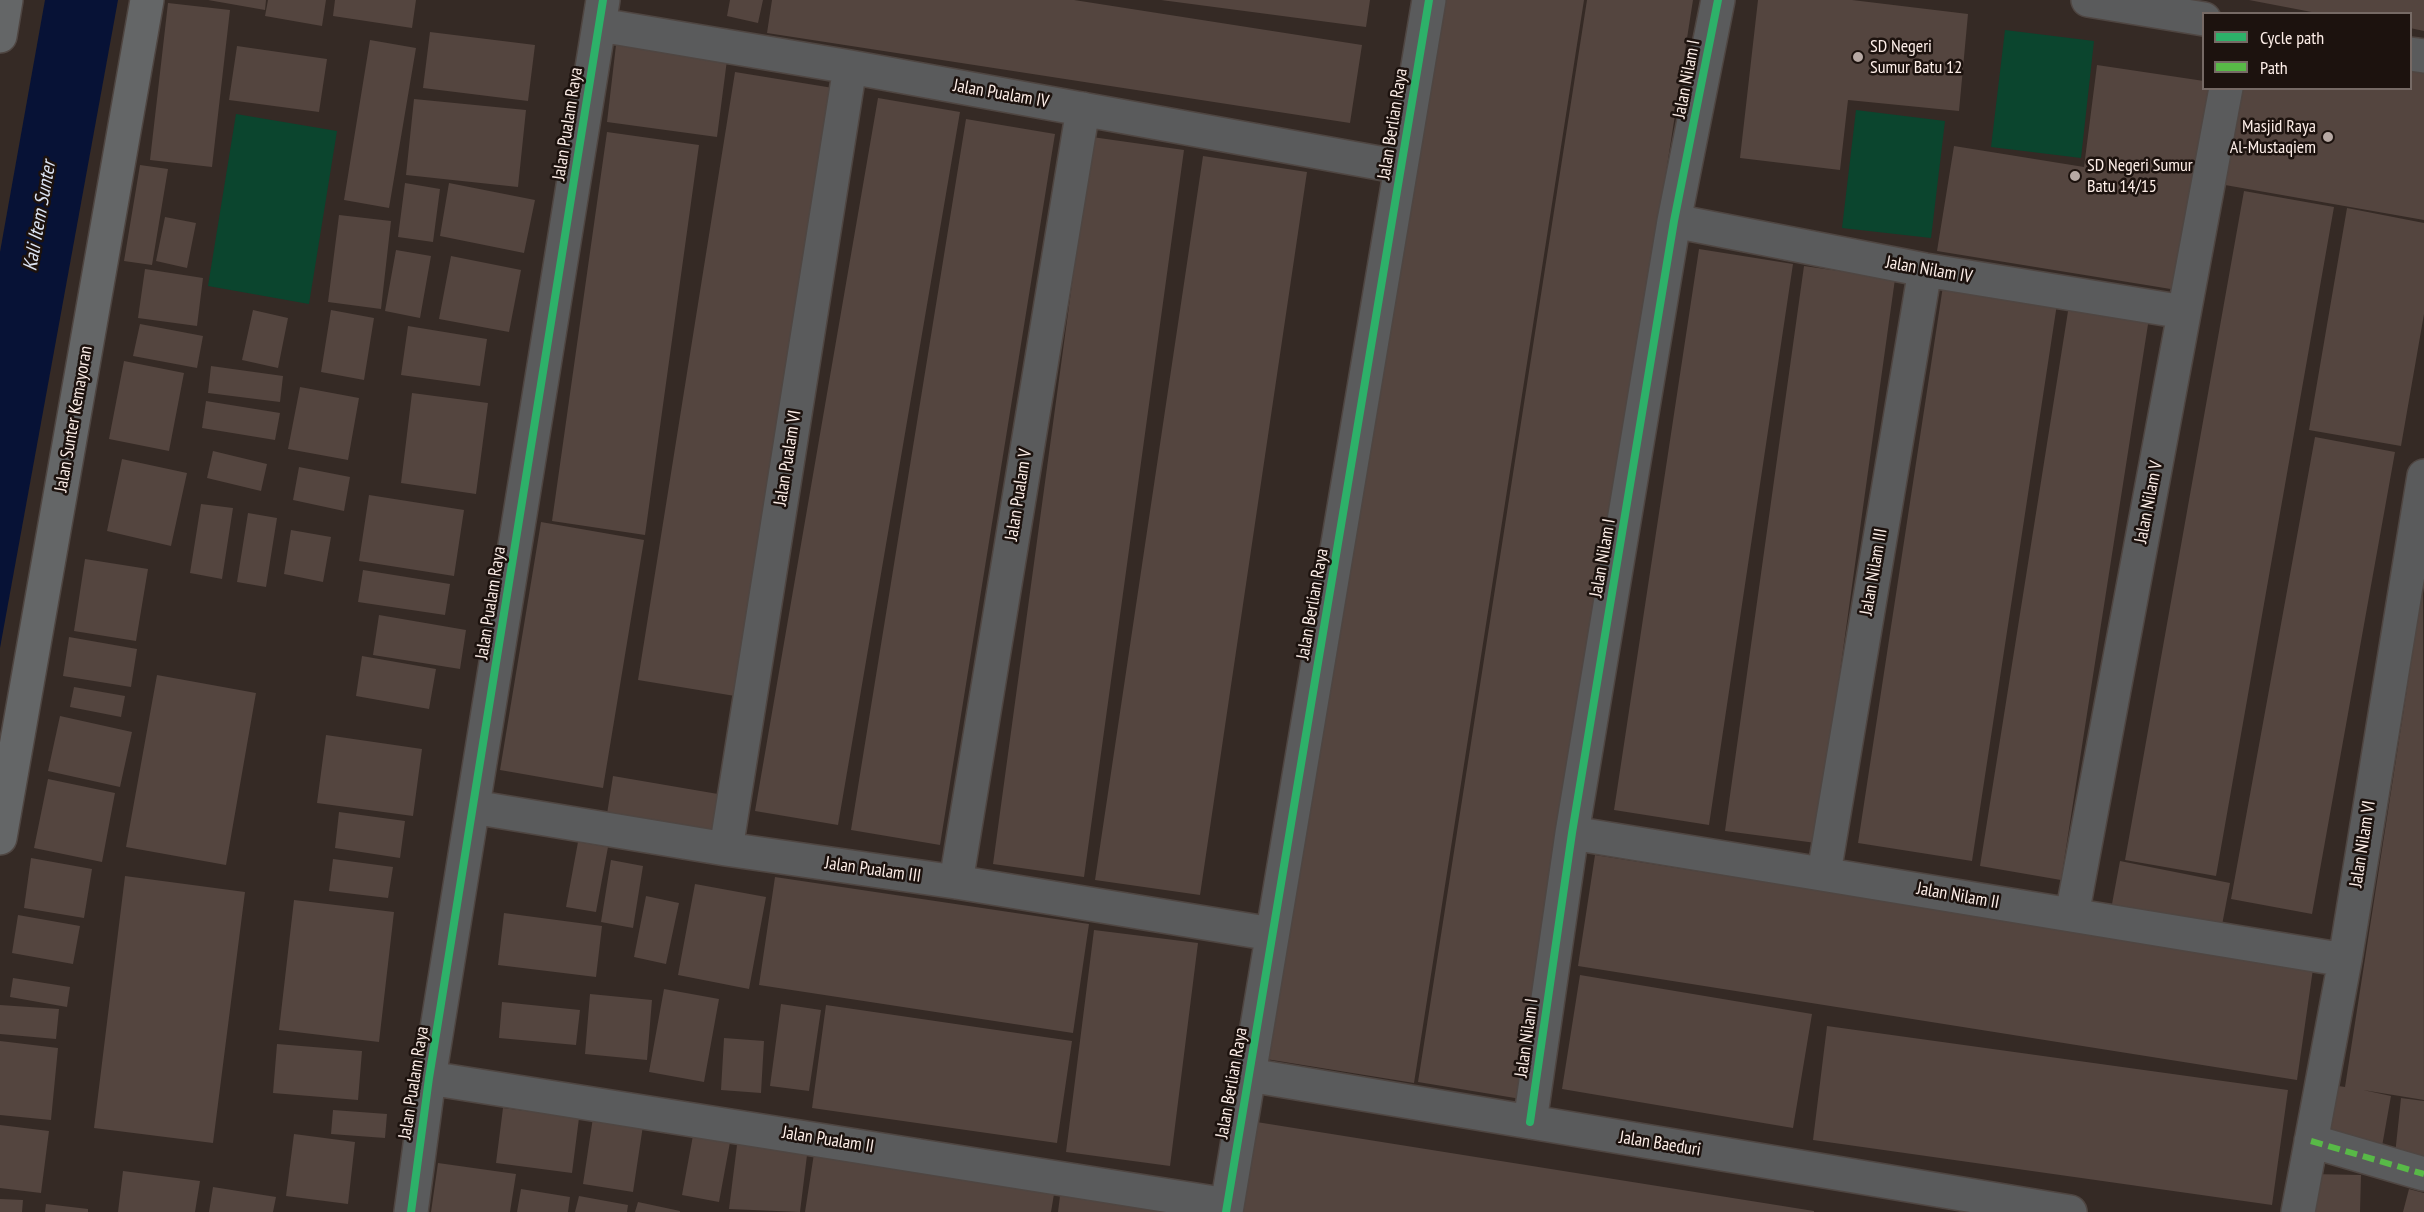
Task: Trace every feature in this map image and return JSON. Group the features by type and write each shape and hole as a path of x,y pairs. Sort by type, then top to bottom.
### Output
{"main road":[{"path":"0,36 6,0"},
{"name":"Jalan Sunter Kemayoran","path":"0,838 147,0"}],"street":[{"name":"Jalan Berlian Raya","path":"1226,1208 1429,0"},
{"name":"Jalan Nilam I","path":"1530,1122 1572,833 1674,221 1718,0"},
{"path":"2088,0 2202,19"},
{"name":"Jalan Pualam IV","path":"601,13 850,67 1401,167"},
{"name":"Jalan Pualam Raya","path":"411,1212 429,1077 601,13"},
{"name":"Jalan Pualam VI","path":"726,849 850,67"},
{"name":"Jalan Nilam V","path":"2072,915 2226,90"},
{"name":"Jalan Pualam V","path":"956,882 1083,109"},
{"name":"Jalan Nilam IV","path":"1674,221 1925,270 2184,312"},
{"name":"Jalan Nilam III","path":"1824,873 1925,270"},
{"name":"Jalan Nilam VI","path":"2298,1212 2344,960 2424,476"},
{"name":"Jalan Pualam III","path":"473,807 1272,934"},
{"name":"Jalan Nilam II","path":"1572,833 2344,960"},
{"name":"Jalan Baeduri","path":"1249,1075 2070,1212"},
{"name":"Jalan Pualam II","path":"429,1077 1226,1208"},
{"path":"2311,1141 2424,1174"}],"green space":[{"path":"2005,30 2094,41 2081,158 1991,147"},
{"path":"1856,110 1945,121 1931,238 1842,228"},
{"path":"236,114 337,131 309,304 208,286"}],"water":[{"name":"Kali Item Sunter","path":"45,0 118,0 0,648 0,252"}],"building":[{"path":"208,0 266,0 265,10"},
{"path":"268,0 326,0 322,26 265,16"},
{"path":"335,0 416,0 412,28 333,16"},
{"path":"730,0 763,0 758,23 727,16"},
{"path":"772,0 1074,0 1362,45 1350,123 767,33"},
{"path":"1161,0 1370,0 1366,27"},
{"path":"1432,0 1584,0 1414,1083 1266,1059"},
{"path":"1587,0 1693,0 1521,1099 1418,1082"},
{"name":"SD Negeri Sumur Batu 12","path":"1758,0 1852,0 1968,14 1959,111 1848,100 1840,170 1740,158"},
{"path":"2249,0 2424,0 2424,31 2412,28 2412,12 2312,12"},
{"path":"168,3 230,10 212,167 150,160"},
{"path":"430,32 535,45 528,101 423,88"},
{"path":"370,40 416,48 389,208 344,200"},
{"path":"616,45 727,60 717,137 607,122"},
{"path":"237,46 327,59 319,112 229,100"},
{"name":"SD Negeri Sumur Batu 14/15","path":"2097,65 2202,81 2202,90 2212,90 2183,291 1937,251 1954,146 2084,167"},
{"name":"Masjid Raya Al-Mustaqiem","path":"2412,71 2424,73 2424,220 2225,185 2241,90 2412,90"},
{"path":"735,72 833,88 735,696 638,680"},
{"path":"878,98 960,112 838,825 755,811"},
{"path":"414,99 526,110 518,187 406,175"},
{"path":"966,119 1055,134 940,845 851,830"},
{"path":"607,132 699,145 645,535 552,521"},
{"path":"1092,137 1184,150 1084,877 993,864"},
{"path":"1203,156 1307,172 1200,895 1095,880"},
{"path":"140,165 168,169 152,265 124,261"},
{"path":"405,183 440,189 433,242 398,237"},
{"path":"449,183 535,200 524,253 440,236"},
{"path":"2244,191 2334,207 2216,876 2125,860"},
{"path":"2347,208 2424,223 2424,314 2401,446 2309,430"},
{"path":"339,215 391,221 381,309 328,302"},
{"path":"165,217 196,223 187,268 156,261"},
{"path":"1699,249 1793,264 1709,825 1614,810"},
{"path":"396,250 431,256 420,318 385,311"},
{"path":"451,256 521,270 509,332 439,319"},
{"path":"1804,266 1895,279 1816,843 1725,831"},
{"path":"145,269 203,278 197,326 138,318"},
{"path":"1943,286 2057,304 1972,861 1858,843"},
{"path":"2069,305 2149,318 2061,880 1980,866"},
{"path":"253,310 288,318 278,368 242,360"},
{"path":"331,310 374,318 364,380 321,372"},
{"path":"140,324 203,336 197,368 133,356"},
{"path":"408,326 487,339 480,386 401,375"},
{"path":"124,361 184,373 169,451 109,439"},
{"path":"211,366 283,376 280,402 208,393"},
{"path":"300,387 359,398 348,460 288,449"},
{"path":"412,393 488,403 476,494 401,483"},
{"path":"206,401 280,413 275,440 202,428"},
{"path":"2315,437 2395,452 2312,914 2231,899"},
{"path":"213,451 267,464 261,491 207,478"},
{"path":"122,459 187,473 171,546 107,531"},
{"path":"299,467 350,477 344,511 293,500"},
{"path":"369,495 464,510 454,576 359,561"},
{"path":"201,504 233,508 222,579 190,573"},
{"path":"248,513 277,518 266,587 237,582"},
{"path":"541,522 644,540 603,788 500,770"},
{"path":"291,530 331,537 323,582 284,574"},
{"path":"85,559 148,569 136,641 74,631"},
{"path":"363,570 450,584 445,615 358,602"},
{"path":"2423,586 2424,1100 2363,1090 2391,1096 2381,1152 2322,1139 2332,1085 2345,1087"},
{"path":"379,615 466,630 460,669 373,655"},
{"path":"69,637 137,649 131,687 63,676"},
{"path":"362,656 436,669 429,709 356,696"},
{"path":"157,675 256,693 226,865 126,847"},
{"path":"74,687 125,696 121,717 70,707"},
{"path":"60,716 132,732 120,787 48,771"},
{"path":"326,735 422,749 413,816 317,803"},
{"path":"613,776 718,794 712,831 607,814"},
{"path":"48,779 115,793 102,862 34,848"},
{"path":"339,812 405,821 400,858 335,848"},
{"path":"578,842 608,847 596,912 566,907"},
{"path":"1595,855 2313,969 2297,1080 1578,966"},
{"path":"31,858 92,869 84,918 24,908"},
{"path":"333,859 393,867 388,898 329,891"},
{"path":"611,860 643,866 633,928 601,922"},
{"path":"2120,861 2230,883 2222,925 2112,904"},
{"path":"125,876 245,892 213,1143 94,1128"},
{"path":"775,877 1089,924 1073,1033 759,985"},
{"path":"695,884 766,897 749,989 678,975"},
{"path":"646,896 679,903 666,964 634,957"},
{"path":"294,900 394,912 379,1042 279,1030"},
{"path":"504,913 602,926 596,977 498,965"},
{"path":"18,915 80,926 73,964 12,953"},
{"path":"1094,930 1198,943 1170,1166 1066,1152"},
{"path":"1580,975 1812,1014 1793,1128 1562,1089"},
{"path":"13,978 70,987 67,1007 10,997"},
{"path":"664,989 719,999 704,1082 649,1072"},
{"path":"590,994 652,1000 647,1060 585,1054"},
{"path":"502,1002 580,1010 576,1045 499,1038"},
{"path":"781,1004 821,1010 809,1091 770,1086"},
{"path":"0,1005 59,1009 56,1039 0,1034"},
{"path":"826,1005 1072,1041 1057,1143 812,1108"},
{"path":"1827,1026 2288,1090 2272,1205 1813,1140"},
{"path":"724,1038 764,1041 761,1093 721,1090"},
{"path":"0,1041 58,1048 51,1120 0,1115"},
{"path":"277,1044 362,1051 358,1100 273,1093"},
{"path":"2401,1098 2424,1101 2424,1169 2394,1164"},
{"path":"503,1108 579,1118 572,1173 496,1163"},
{"path":"333,1110 387,1114 385,1138 331,1134"},
{"path":"594,1111 644,1119 633,1192 583,1184"},
{"path":"1244,1120 1814,1211 1814,1212 1230,1212"},
{"path":"0,1125 49,1131 41,1193 0,1188"},
{"path":"694,1130 731,1137 719,1202 682,1195"},
{"path":"294,1134 355,1142 348,1204 286,1196"},
{"path":"738,1137 808,1147 800,1212 729,1209"},
{"path":"815,1147 1055,1188 1051,1212 805,1212"},
{"path":"438,1163 516,1174 510,1212 431,1212"},
{"path":"123,1171 200,1181 195,1212 118,1212"},
{"path":"2311,1174 2361,1175 2360,1212 2310,1212"},
{"path":"213,1187 276,1197 273,1212 209,1212"},
{"path":"521,1189 570,1197 568,1212 517,1212"},
{"path":"2409,1189 2424,1193 2424,1212 2403,1212"},
{"path":"579,1196 628,1205 627,1212 575,1212"},
{"path":"1060,1196 1167,1211 1167,1212 1058,1212"},
{"path":"0,1199 23,1200 22,1212 0,1212"},
{"path":"638,1202 680,1211 680,1212 635,1212"},
{"path":"46,1204 88,1209 88,1212 45,1212"}],"marked path":[{"path":"2311,1141 2424,1174"}],"cycle path":[{"path":"411,1212 429,1078 603,0"},
{"path":"1226,1212 1429,0"},
{"path":"1530,1122 1572,833 1674,221 1718,0"}],"place":[{"name":"SD Negeri Sumur Batu 12","path":"1858,57"},
{"name":"Masjid Raya Al-Mustaqiem","path":"2328,137"},
{"name":"SD Negeri Sumur Batu 14/15","path":"2075,176"}]}
